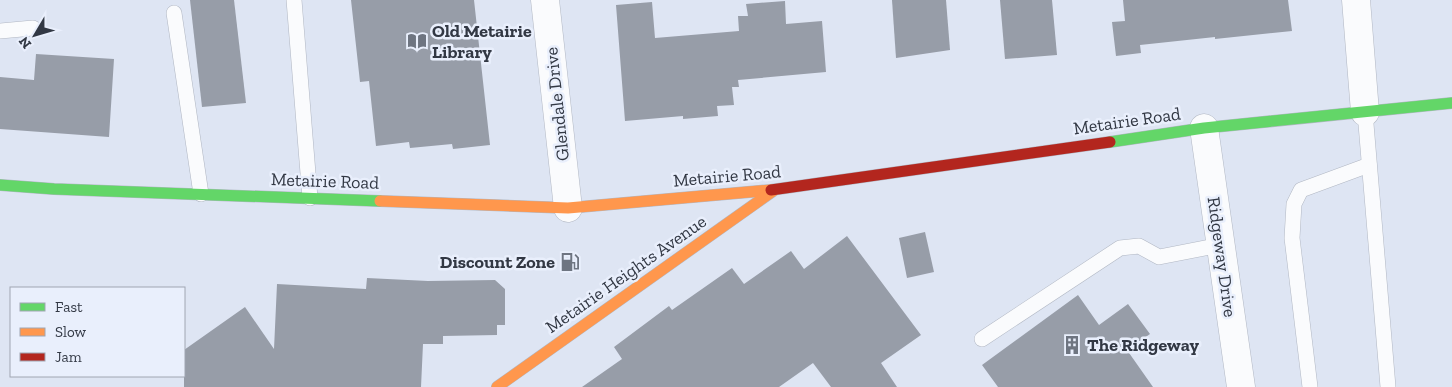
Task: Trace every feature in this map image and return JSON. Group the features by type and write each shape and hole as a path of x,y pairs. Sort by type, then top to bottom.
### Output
{"main road":[{"name":"Metairie Road","path":"0,185 54,189 568,208 774,190 1204,128 1452,103"},
{"name":"Metairie Heights Avenue","path":"497,387 774,190"}],"street":[{"name":"Glendale Drive","path":"545,0 568,208"},
{"path":"1356,0 1365,112"},
{"name":"Ridgeway Drive","path":"1204,128 1241,387"}],"lane":[{"path":"294,0 310,198"},
{"path":"174,13 201,194"},
{"path":"0,30 33,28"},
{"path":"1365,112 1388,387"},
{"path":"1310,387 1292,238 1294,204 1300,190 1370,165"},
{"path":"982,339 1120,248 1139,246 1159,257 1220,245"}],"building":[{"path":"190,0 234,0 246,103 202,107"},
{"name":"Old Metairie Library","path":"351,0 474,0 490,145 453,149 452,144 410,148 409,142 376,146 369,81 360,82"},
{"path":"892,0 946,0 950,50 896,58"},
{"path":"1000,0 1052,0 1057,55 1005,59"},
{"path":"1123,0 1288,0 1292,31 1140,45 1141,53 1116,56 1112,22 1125,21"},
{"path":"785,1 786,24 822,21 826,72 738,80 739,87 732,87 734,105 717,106 718,116 683,119 683,116 625,121 616,5 652,2 655,38 739,31 738,16 748,16 746,4"},
{"path":"36,54 114,59 109,137 0,129 0,77 34,80"},
{"path":"925,232 934,272 907,278 899,238"},
{"path":"847,236 921,335 881,363 897,387 831,387 813,363 779,387 582,387 622,359 614,347 669,306 672,310 732,268 744,284 791,251 804,269"},
{"path":"367,278 428,281 495,280 505,289 505,325 497,325 497,335 443,336 443,344 423,344 421,387 184,387 185,349 245,307 274,349 277,284 366,289"},
{"name":"The Ridgeway","path":"1078,295 1099,325 1128,304 1150,334 1127,350 1153,387 998,387 982,365"}],"traffic: fast":[{"path":"1110,142 1204,128 1452,103"},
{"path":"0,185 54,189 380,201"}],"traffic: slow":[{"path":"380,201 568,208 771,190"},
{"path":"497,387 773,191"}],"traffic: jam":[{"path":"771,190 1110,142"}],"place":[{"name":"Old Metairie Library","path":"417,41"},
{"name":"Discount Zone","path":"570,262"},
{"name":"The Ridgeway","path":"1072,345"}]}
